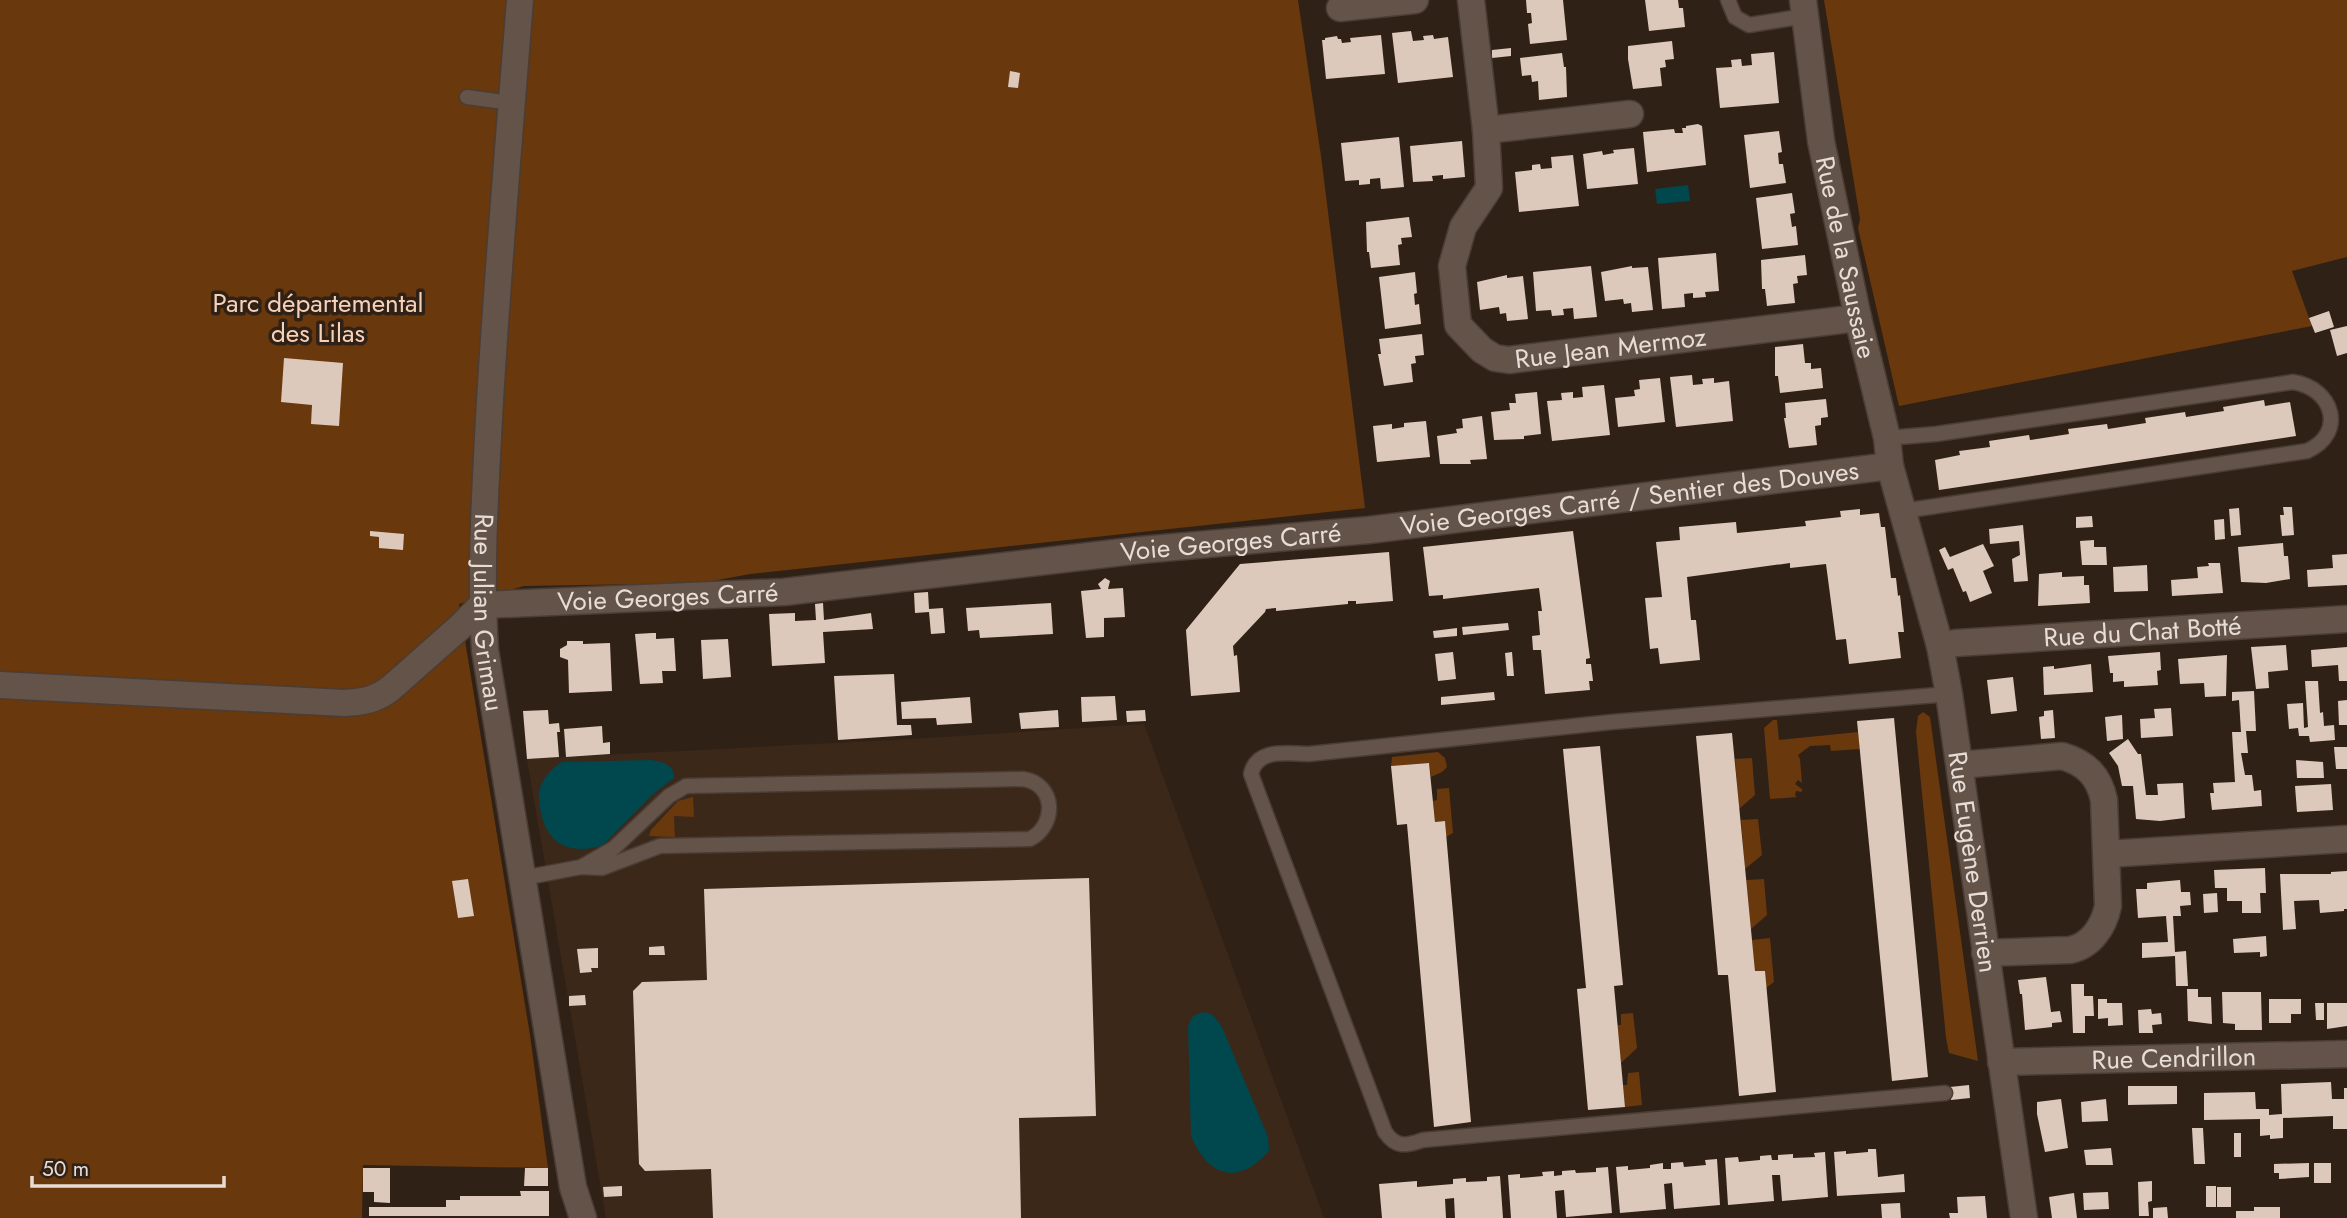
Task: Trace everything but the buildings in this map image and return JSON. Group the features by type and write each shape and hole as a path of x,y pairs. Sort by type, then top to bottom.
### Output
{"street":[{"name":"Rue Julian Grimau","path":"520,0 494,331 482,544 482,605 485,650 573,1187 583,1218"},
{"path":"1340,8 1415,0"},
{"name":"Rue Jean Mermoz","path":"1471,0 1486,130 1489,188 1463,227 1452,265 1458,325 1482,351 1495,358 1509,360 1858,318"},
{"name":"Rue de la Saussaie","path":"1804,8 1821,141 1858,318 1887,439 1890,466 1903,511"},
{"path":"1486,130 1630,114"},
{"name":"Voie Georges Carré / Sentier des Douves","path":"1369,530 1890,466"},
{"name":"Rue Eugène Derrien","path":"1903,511 1940,646 1949,694 2024,1218"},
{"name":"Voie Georges Carré","path":"482,605 784,592 1140,550 1369,530"},
{"path":"0,685 344,703 366,701 380,697 391,688 482,605"},
{"name":"Rue du Chat Botté","path":"1940,646 2347,619"},
{"path":"1959,765 2062,756 2076,760 2090,770 2101,788 2104,800 2107,913 2100,927 2083,946 2070,950 1985,953"},
{"path":"2107,853 2347,839"},
{"name":"Rue Cendrillon","path":"2001,1062 2347,1054"}],"lane":[{"path":"1728,0 1735,17 1749,26 1804,8"},
{"path":"467,97 511,103"},
{"path":"1887,439 2293,382 2317,390 2326,400 2332,414 2328,433 2315,448 2307,451 1903,511"},
{"path":"1945,1093 1423,1140 1400,1145 1385,1132 1251,775 1258,761 1269,754 1309,754 1612,722 1949,694"},
{"path":"523,878 581,867 601,868 660,846 1030,839 1039,834 1046,823 1049,801 1045,790 1023,779 686,786 676,789 614,848 581,867"}],"shaded area":[{"path":"1144,724 1324,1218 606,1218 527,759"}],"green space":[{"name":"Parc départemental des Lilas","path":"0,0 1298,0 1321,156 1365,508 750,574 702,583 524,586 459,604 530,1035 548,1168 363,1165 362,1218 0,1218"},
{"path":"1824,0 2347,0 2347,257 2292,271 2312,326 1899,406 1858,228 1860,219"},
{"path":"1923,712 1930,717 1978,1061 1949,1053 1946,1038 1916,732 1918,716"},
{"path":"1777,720 1779,740 1858,732 1860,749 1831,751 1830,745 1810,746 1798,755 1802,783 1798,780 1795,784 1802,792 1796,791 1797,797 1770,799 1764,728"},
{"path":"1438,752 1445,758 1447,767 1431,777 1429,763 1391,766 1392,757"},
{"path":"1752,758 1755,795 1739,809 1735,759"},
{"path":"1449,788 1453,833 1446,837 1445,821 1435,822 1433,801 1437,800 1437,789"},
{"path":"693,797 694,817 674,816 675,837 649,836 651,830 678,801"},
{"path":"1758,819 1762,855 1745,869 1741,820"},
{"path":"1764,879 1767,915 1751,929 1746,880"},
{"path":"1770,938 1774,982 1766,988 1764,971 1755,971 1752,940"},
{"path":"1633,1013 1637,1048 1621,1063 1617,1025 1621,1025 1621,1014"},
{"path":"1639,1072 1642,1105 1625,1107 1623,1085 1627,1085 1628,1073"}],"water":[{"path":"1688,185 1690,201 1657,204 1655,189"},
{"path":"651,760 670,767 674,778 652,795 605,843 592,848 575,849 566,847 553,838 542,817 539,792 545,778 558,765 562,762"},
{"path":"1205,1012 1213,1015 1222,1027 1268,1137 1269,1151 1246,1169 1235,1172 1225,1172 1206,1161 1191,1136 1188,1027 1194,1016"}]}
